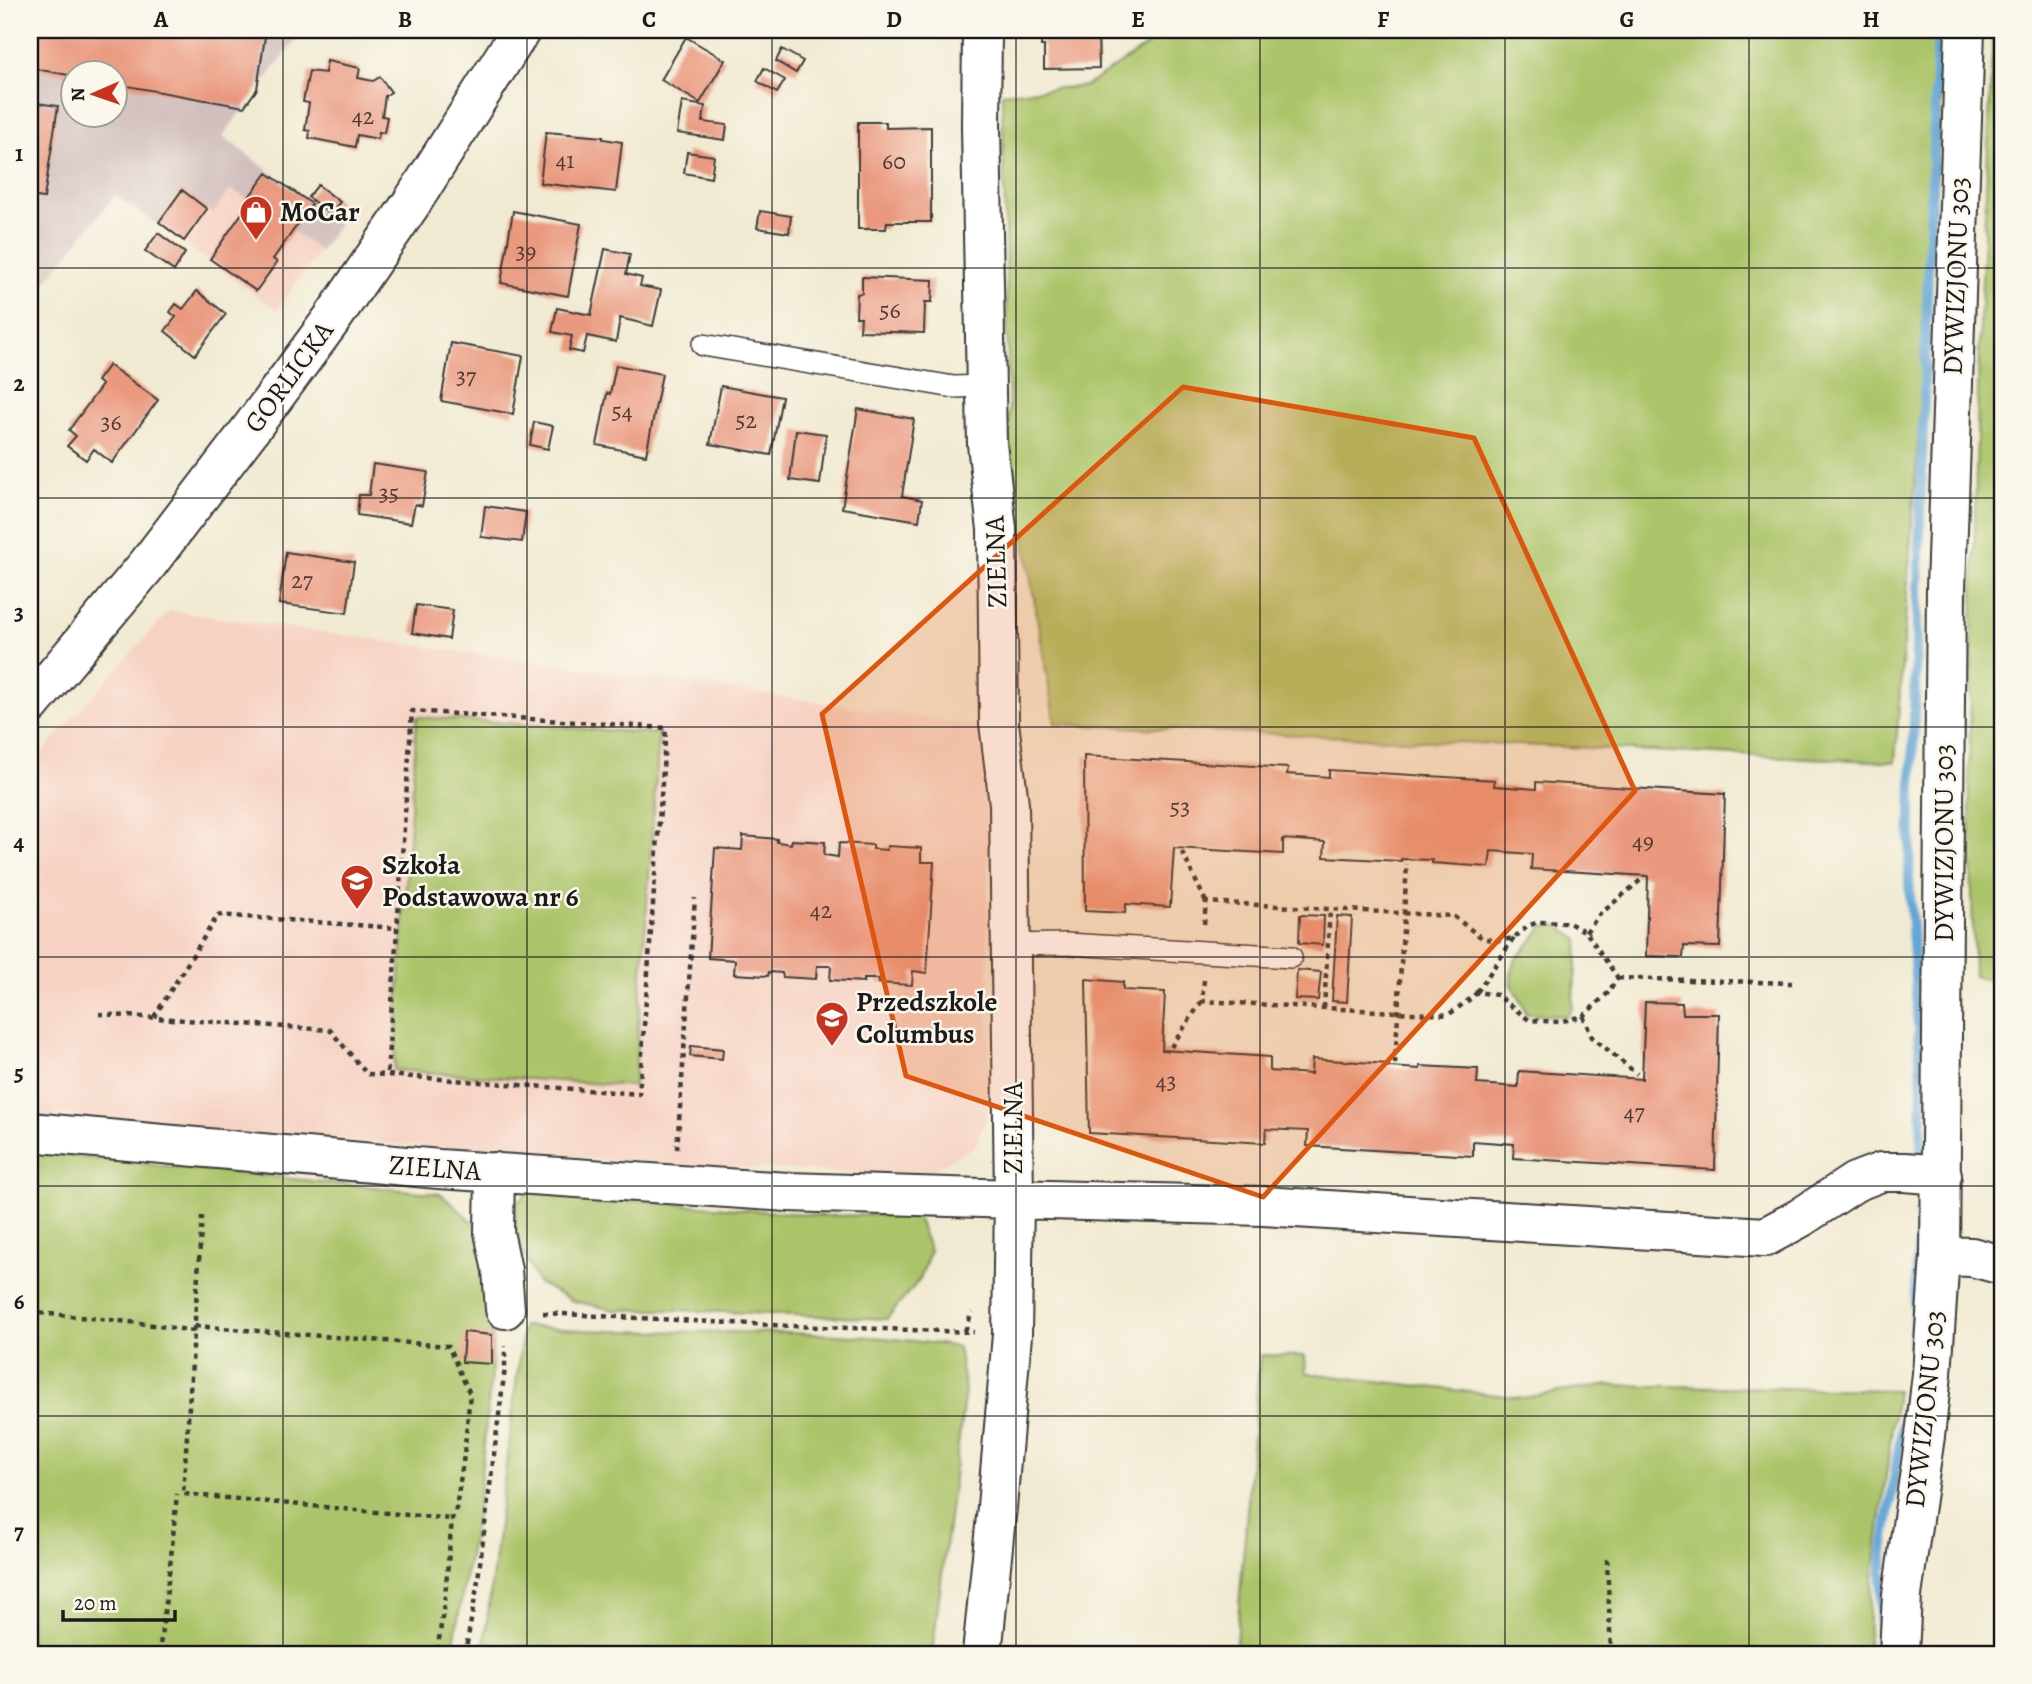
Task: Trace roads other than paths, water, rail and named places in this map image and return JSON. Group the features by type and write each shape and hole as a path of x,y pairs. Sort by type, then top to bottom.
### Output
{"street":[{"name":"GORLICKA","path":"30,705 147,565 324,330 411,204 521,30"},
{"name":"ZIELNA","path":"30,1132 247,1153 674,1185 788,1192 1014,1199 1009,804 999,723 997,529 987,444 981,125 982,30"},
{"name":"DYWIZJONU 303","path":"1899,1654 1902,1595 1932,1374 1972,1259 1942,1175 1946,588 1965,30"},
{"path":"495,1172 494,1232 502,1270 505,1309"},
{"path":"982,1654 998,1507 1012,1335 1014,1199 1263,1206 1765,1237 1856,1182 1881,1172 1942,1175"}],"lane":[{"path":"704,345 954,387 986,386"},
{"path":"1010,945 1066,944 1291,957"}],"waterway":[{"path":"1921,1147 1922,1087 1909,880 1938,30"},
{"path":"1913,1349 1920,1213"},
{"path":"1879,1654 1882,1558 1908,1390"}],"place":[{"name":"MoCar","path":"256,242"},
{"name":"Szkoła Podstawowa nr 6","path":"357,911"},
{"name":"Przedszkole Columbus","path":"832,1048"}]}
